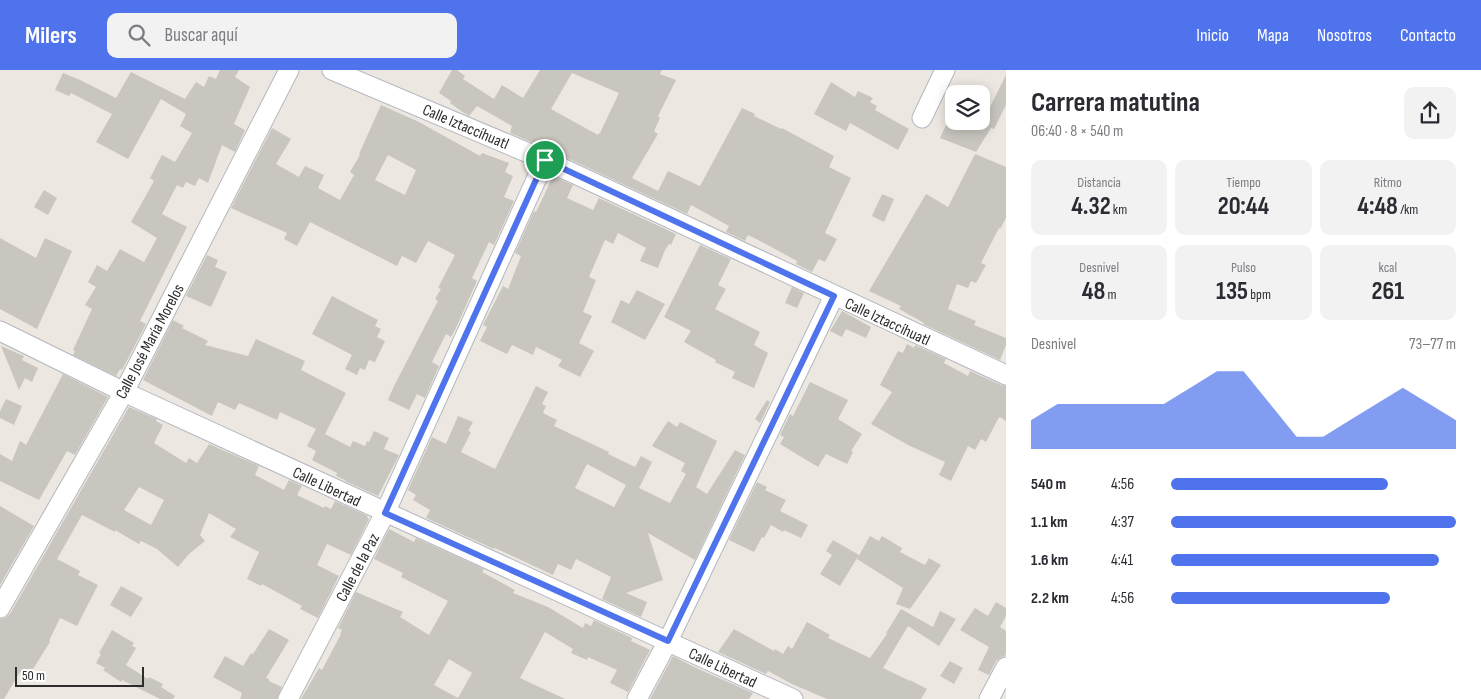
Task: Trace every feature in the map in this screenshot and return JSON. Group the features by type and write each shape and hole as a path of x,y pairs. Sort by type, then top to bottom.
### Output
{"street":[{"name":"Calle José María Morelos","path":"0,608 124,392 289,70"},
{"name":"Calle Iztaccíhuatl","path":"332,70 545,160 834,296 1005,371"},
{"path":"922,118 945,70"},
{"name":"Calle de la Paz","path":"288,699 385,513 545,160"},
{"path":"637,699 668,641 834,296"},
{"name":"Calle Libertad","path":"0,331 124,392 793,699"},
{"path":"989,699 1006,667"}],"building":[{"path":"220,70 239,70 235,77 250,87 234,124 245,130 235,152 222,145 208,183 199,178 195,186 186,182 183,188 177,185 162,214 187,227 140,321 146,324 122,370 120,369 116,376 73,355 75,351 73,350 92,309 85,305 96,287 88,282 97,265 107,271 120,249 144,262 157,238 131,222 154,181 150,178 162,155 175,162 192,133 180,126 186,114 161,99 128,159 96,142 112,114 71,93 69,96 55,90 63,73 116,98 131,72 185,99 196,82 204,87 209,76 216,79"},
{"path":"452,70 457,70 465,76 463,79 494,99 502,85 523,98 540,70 662,70 660,74 676,80 658,116 660,118 654,131 658,134 632,178 658,191 668,171 700,186 742,108 755,114 754,116 782,128 834,156 829,167 851,178 825,233 837,239 825,262 819,259 812,272 796,264 797,261 748,235 745,241 726,232 729,226 691,205 687,214 510,133 512,126 477,106 469,116 439,93","holes":["572,73 619,93 598,135 551,109"]},
{"path":"1006,75 1006,105 994,129 990,130 990,107"},
{"path":"831,82 855,97 858,91 873,98 870,102 877,106 875,110 909,129 898,150 850,123 846,131 814,114"},
{"path":"381,105 419,122 480,156 482,153 509,163 505,172 513,176 504,197 514,201 494,245 489,242 472,278 477,281 455,330 451,337 446,334 432,362 439,366 425,398 417,394 409,410 388,400 438,301 435,299 441,289 438,288 455,255 428,241 416,263 402,256 397,266 310,222 297,246 284,239 287,233 231,208 272,128 291,139 276,164 299,177 305,166 324,175 318,188 340,200 354,175 350,172","holes":["388,155 416,170 405,195 375,180"]},
{"path":"945,127 945,130 990,130 976,152 940,138"},
{"path":"975,154 1006,167 1006,218 981,263 986,265 976,283 971,281 968,288 957,284 948,309 976,321 974,325 1006,338 1006,345 1000,360 923,324 899,309 901,306 869,291 926,194 948,207"},
{"path":"553,176 573,185 567,198 593,210 599,198 676,234 671,245 669,244 665,250 658,268 640,261 646,248 618,233 613,244 605,240 589,277 596,280 583,312 592,316 579,343 594,351 580,377 558,366 562,360 536,347 533,355 512,345 507,354 480,341 487,327 483,325 503,286 508,289 521,256 515,253 534,211 536,212"},
{"path":"44,190 57,198 48,215 34,207"},
{"path":"882,194 894,199 884,222 872,216"},
{"path":"0,238 36,258 45,238 72,251 37,329 0,309"},
{"path":"700,245 731,259 718,285 726,289 715,309 760,332 754,345 768,353 754,388 732,378 735,372 715,362 716,360 684,342 691,331 664,317"},
{"path":"207,255 218,260 215,267 227,272 211,307 186,296"},
{"path":"792,287 804,293 797,308 785,303"},
{"path":"637,290 665,304 645,340 611,322 621,300 629,304"},
{"path":"332,296 378,320 375,326 381,329 377,337 385,341 375,362 369,360 365,370 360,368 357,375 345,369 352,355 312,334"},
{"path":"842,311 871,327 866,338 846,329 842,337 830,331"},
{"path":"173,320 184,326 182,328 208,341 205,345 248,356 256,339 305,361 301,370 346,393 325,434 350,447 353,441 365,446 374,431 389,438 384,449 399,455 378,496 345,481 336,476 337,473 312,460 316,451 307,446 316,429 280,412 277,420 239,403 235,410 218,402 212,416 143,380"},
{"path":"907,344 914,348 915,345 946,359 944,363 968,376 970,371 1006,386 1006,421 1000,417 986,442 981,439 975,450 968,446 951,481 939,475 945,462 908,445 871,424 892,392 880,385 898,351 903,353"},
{"path":"1,346 24,356 22,360 38,368 32,382 25,378 19,390"},
{"path":"63,374 108,397 75,455 67,451 39,500 0,481 0,454 12,461 20,441 26,445"},
{"path":"810,382 848,400 838,419 862,434 851,451 853,452 847,464 826,454 818,467 780,444 784,437 780,435 790,414 793,416"},
{"path":"536,386 548,392 542,404 546,406 543,413 557,420 554,426 609,452 608,454 635,467 641,456 652,462 639,488 670,503 686,474 681,471 685,463 652,446 668,421 677,427 680,422 717,441 696,487 707,494 735,450 745,455 695,560 648,533 663,580 626,593 647,602 641,617 602,599 611,577 576,559 571,570 558,564 553,575 426,518 430,510 413,500 416,495 408,490 432,437 446,444 458,416 473,422 468,431 471,432 461,452 495,469","holes":["587,464 626,485 614,507 575,488"]},
{"path":"6,399 22,406 14,425 0,418 0,411"},
{"path":"767,400 770,402 760,423 755,419"},
{"path":"129,407 157,419 156,421 163,425 154,443 186,463 189,458 197,463 209,444 259,466 255,475 284,490 289,480 302,486 297,495 324,508 325,506 331,509 335,501 368,516 369,519 351,555 327,544 317,565 339,576 318,618 300,609 302,606 262,584 261,586 247,579 259,552 230,537 236,529 209,513 200,535 205,541 189,554 178,567 157,549 141,541 139,544 115,530 115,532 82,515 57,559 80,571 78,575 98,585 77,626 60,618 50,642 28,677 20,672 4,699 0,699 0,619 10,614","holes":["139,487 164,500 151,525 124,510"]},
{"path":"757,482 767,487 765,490 786,500 780,511 808,525 801,538 784,530 783,532 771,525 754,552 729,540"},
{"path":"0,506 34,526 0,585"},
{"path":"389,529 414,542 416,538 484,569 482,572 515,590 513,593 548,607 583,628 585,623 591,626 594,620 632,638 631,641 650,650 628,692 610,683 617,670 588,657 587,660 571,653 573,649 545,632 520,678 565,699 301,699 319,668 322,670 341,634 342,630 338,628 356,592 403,612 400,617 429,635 448,601 401,577 403,573 374,559","holes":["449,659 472,673 458,698 434,685"]},
{"path":"870,536 879,541 882,536 902,548 900,552 925,565 929,558 941,565 910,609 896,604 903,588 857,559"},
{"path":"833,540 859,555 840,586 820,574 832,555 826,551"},
{"path":"121,586 143,598 131,617 110,605"},
{"path":"996,602 1006,608 1006,616 1000,627 1006,631 1006,653 1005,656 996,661 989,675 978,670 989,647 960,630 975,608 988,616"},
{"path":"901,609 933,627 940,611 956,619 939,646 908,626 883,668 927,689 921,699 827,699 768,671 766,674 718,652 734,629 783,654 788,646 792,649 807,622 830,635 828,638 870,658 887,634"},
{"path":"269,629 289,640 266,678 282,687 277,699 240,699 242,693 213,677 225,656 243,666"},
{"path":"112,630 134,643 132,646 136,648 126,665 148,679 149,677 163,684 161,687 175,696 173,699 160,699 122,680 121,682 96,663 101,654 99,653"},
{"path":"673,656 753,693 749,699 650,699"},
{"path":"950,661 963,668 954,684 940,676"}],"route":[{"path":"545,160 834,296 668,641 385,513 545,160"}]}
